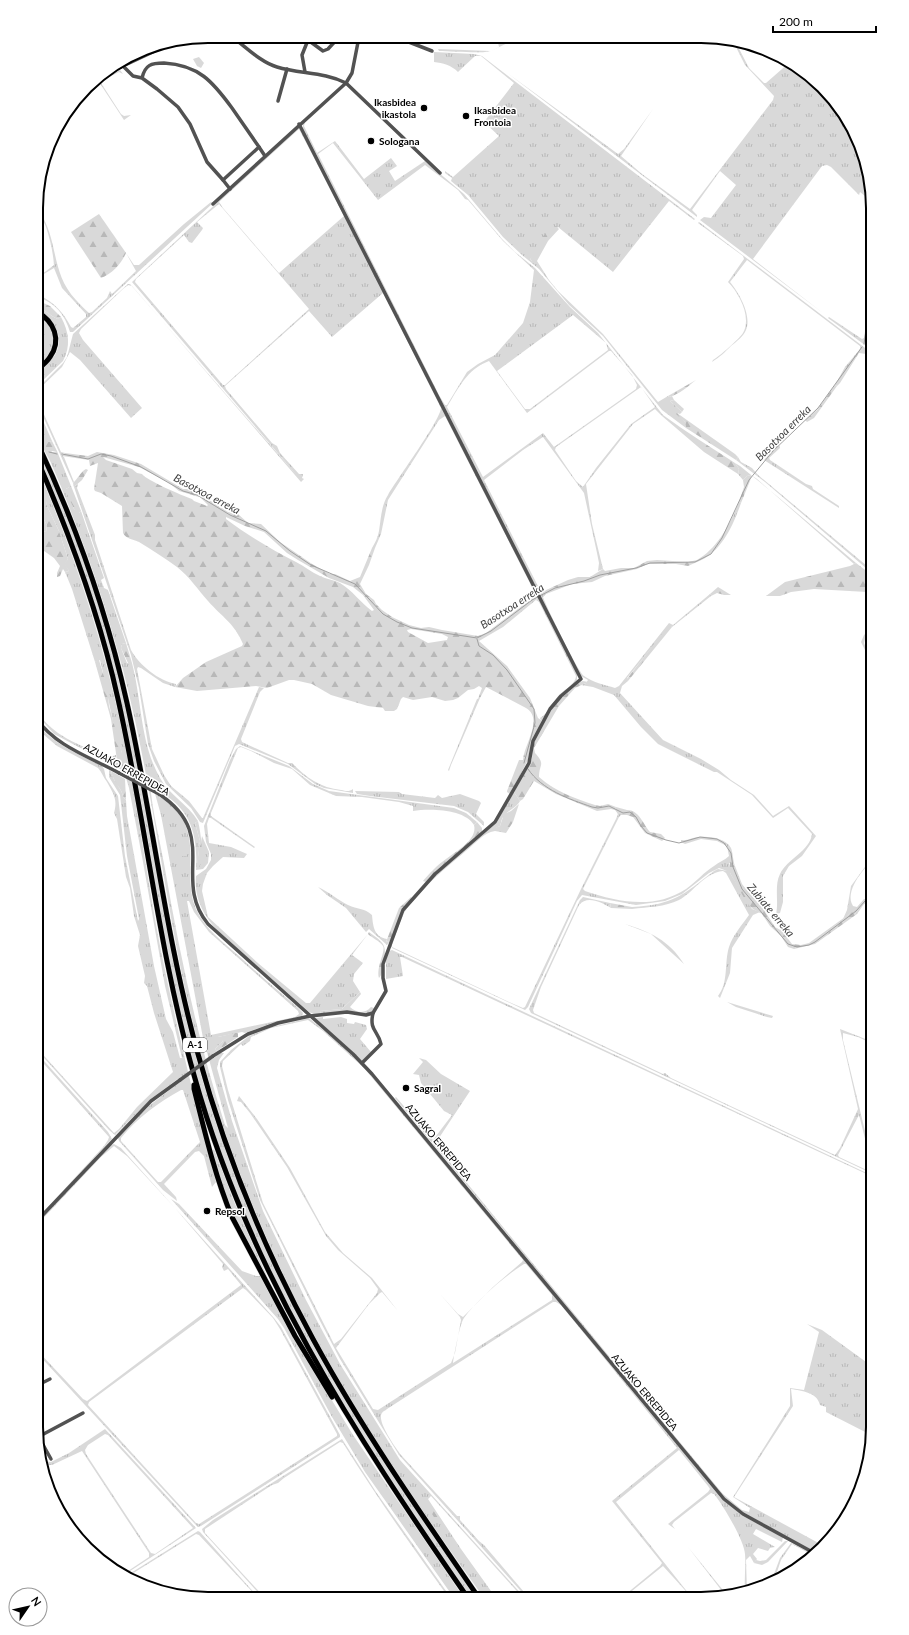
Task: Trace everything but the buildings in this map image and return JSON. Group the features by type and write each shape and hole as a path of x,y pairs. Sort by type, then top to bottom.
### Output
{"highway":[{"path":"43,315 53,326 56,342 55,349 51,356 43,364"},
{"name":"A-1","path":"43,456 75,531 110,639 138,754 168,921 188,1015 215,1114 243,1191 284,1283 335,1378 379,1451 475,1592"},
{"name":"A-1","path":"43,475 78,562 98,621 113,677 132,764 168,968 184,1042 216,1147 234,1194 276,1288 304,1343 370,1452 464,1592"},
{"path":"195,1079 194,1089 212,1159 232,1217 295,1336 341,1412 370,1452"}],"street":[{"path":"241,43 264,60 277,67 331,76 346,83 440,173"},
{"path":"305,72 302,54 306,43"},
{"path":"313,43 321,50 326,50 333,43"},
{"path":"213,204 299,124 346,83 352,73 357,43"},
{"path":"411,43 432,51"},
{"path":"125,65 140,58"},
{"path":"142,78 145,68 157,63 184,66 200,73 222,94 266,156"},
{"path":"123,66 133,76 142,78 169,98 178,107 190,124 207,162 230,188"},
{"path":"278,101 288,69"},
{"path":"299,124 581,679 561,696 550,709 533,741 529,763 522,772 495,822 435,874 403,910 383,964 383,978 386,991 373,1013 371,1022 374,1032 381,1044 362,1063"},
{"path":"223,180 259,146"},
{"name":"AZUAKO ERREPIDEA","path":"43,727 60,741 159,794 180,810 189,826 193,843 194,892 197,906 204,919 222,938 362,1063 430,1143 713,1487 730,1505 743,1514 810,1551"},
{"path":"43,1215 151,1102 213,1056 248,1034 278,1023 310,1016 347,1012 366,1015 373,1013"},
{"path":"43,1382 50,1379"},
{"path":"43,1434 83,1414"},
{"path":"44,1446 51,1459"}],"green space":[{"path":"498,43 508,43 489,52 499,47"},
{"path":"736,47 738,47 749,68 764,83 766,83 785,66 802,77 818,91 832,107 844,125 857,155 863,175 866,196 860,192 859,195 831,167 827,165 822,166 753,259 823,313 700,220 704,217 711,218 736,185 720,171 692,210 697,217 506,72 618,154 624,149 653,109 621,156 642,174 690,209 773,100 774,96 745,65"},
{"path":"438,49 490,51 439,51"},
{"path":"434,52 474,54 482,56 695,219 694,220 669,201 613,272 558,227 530,259 532,261 537,261 558,291 603,334 658,402 668,396 672,396 674,400 670,401 682,412 680,414 677,413 685,422 686,428 662,410 603,336 569,305 539,269 503,237 468,195 451,181 452,178 445,173 445,171 453,177 499,136 484,122 514,83 481,56 475,56 458,72 447,65 434,62"},
{"path":"199,57 204,63 201,68 197,66 193,59"},
{"path":"120,70 123,74 119,72 104,79"},
{"path":"101,82 121,114 124,116 131,115 124,120 100,83"},
{"path":"305,122 304,126 317,153 335,141 364,179 391,158 397,166 389,171 395,181 425,161 464,194 502,239 535,268 570,307 598,333 606,343 624,366 611,351 609,351 527,413 489,361 475,369 464,380 447,407 483,477 543,433 554,447 636,389 637,385 633,377 641,387 556,447 555,450 576,481 583,487 631,424 655,407 642,389 663,415 662,416 655,409 633,424 586,484 592,524 603,569 598,571 599,563 584,493 543,437 523,450 484,480 540,590 544,591 546,594 543,597 569,651 580,671 584,676 591,680 615,688 619,686 669,623 673,625 710,594 711,596 672,627 671,626 663,634 627,678 628,681 622,686 620,693 663,740 719,770 754,795 773,816 789,806 816,836 802,856 789,866 783,876 783,902 780,913 776,914 777,883 780,874 783,869 807,845 812,834 788,808 773,818 752,795 717,772 714,772 658,744 641,727 614,695 593,687 581,685 586,683 588,680 581,676 303,128 303,124","holes":["333,143 378,200 425,165 458,190 503,241 534,270 530,302 523,323 495,355 467,372 447,405 445,405 439,395 318,154","573,315 606,343 608,350 530,409 525,409 497,371"]},
{"path":"298,127 300,128 577,674 577,680 565,691 542,722 540,718 546,713 560,694 573,683 576,676 539,602 536,600 535,593 445,416 439,420 388,500 381,534 375,548 372,548 379,533 386,499 434,425 441,408 383,293 332,337 309,311 225,386 272,443 277,446 280,453 299,474 303,474 302,478 304,479 301,482 157,315 299,478 132,282","holes":["299,129 344,216 279,273 219,202","219,204 309,309 225,385 223,385 135,282 136,279 184,235 189,242 192,243 203,228 197,222"]},
{"path":"211,202 213,203 73,332 70,332 65,320 58,310 43,299 43,297 62,312 73,328 86,317 86,314 62,288 54,268 43,274 54,265 52,250 43,218 49,231 62,278 76,300 89,313 107,298 110,291 112,294 136,271 126,253 134,265 139,265 184,224"},
{"path":"99,214 126,253 116,268 101,278 71,232"},
{"path":"699,222 866,349 866,354 859,353 837,386 835,385 845,367 860,349 860,346 747,260 730,282 744,304 747,318 746,330 740,339 712,362 743,333 745,327 746,320 743,306 736,292 728,282 744,259 743,256 698,223"},
{"path":"556,226 559,229 548,241 537,261 532,261 530,259 544,235"},
{"path":"128,284 132,286 128,285 123,289 81,329 79,333 83,340 142,408 131,418 80,360 70,352 62,367 43,385 43,383 67,357 73,334"},
{"path":"43,303 50,306 61,317 58,319 43,309"},
{"path":"43,309 58,319 61,317 66,328 68,344 63,361 43,380 43,368 55,355 59,341 56,329 48,317 43,313"},
{"path":"829,317 862,339 864,338 866,324 866,346 828,318"},
{"path":"43,318 52,330 54,341 52,352 43,362"},
{"path":"696,380 673,396 668,396"},
{"path":"835,385 837,386 814,418 807,422 805,420 817,410"},
{"path":"674,400 684,409 682,412 670,401"},
{"path":"43,412 61,452 65,453 62,454 62,456 64,457 74,482 73,483 43,416"},
{"path":"677,413 735,454 738,457 736,460 686,428 685,422 676,414"},
{"path":"663,415 735,463 739,469 738,474 704,452 662,416"},
{"path":"43,421 52,441 49,442 45,439 52,452 57,451 71,486 66,489 74,509 79,513 81,511 104,578 101,580 104,588 108,590 126,643 122,644 121,648 127,663 132,663 142,722 153,765 168,790 194,815 198,821 195,823 200,841 197,868 202,836 209,852 208,863 203,869 196,870 196,845 190,824 185,814 178,806 158,791 159,797 176,810 184,821 188,833 192,897 196,909 204,923 215,935 296,1005 303,1013 302,1016 273,1023 245,1033 242,1032 218,1037 223,1041 215,1049 217,1051 211,1055 214,1058 220,1053 224,1053 219,1060 217,1068 232,1121 263,1211 306,1300 340,1364 400,1460 520,1592 518,1592 431,1496 428,1499 492,1592 480,1592 402,1481 351,1400 304,1317 270,1246 246,1190 206,1074 187,998 177,951 144,763 123,670 88,557 51,463 43,449","holes":["150,782 152,783 161,815 203,1038 228,1128 225,1125 215,1093 190,998 154,815","187,901 189,901 194,912 209,932 298,1011 299,1014 295,1017 211,1035"]},
{"path":"45,438 49,442 52,441 57,451 48,451 43,440"},
{"path":"779,443 780,448 769,458 768,455"},
{"path":"97,452 114,455 141,464 183,489 189,489 200,495 199,497 179,491 168,482 139,467 103,457 106,460 132,469 157,484 194,501 207,506 208,505 201,498 203,496 228,512 238,514 248,523 261,524 280,542 312,564 330,574 335,574 350,581 360,577 372,548 375,548 360,584 366,594 374,600 382,610 392,617 409,625 478,636 486,633 535,596 537,599 503,627 479,641 507,666 530,698 538,718 542,722 531,743 528,760 510,794 507,791 519,760 523,760 532,732 533,719 531,713 526,708 486,687 478,699 482,688 479,686 468,690 453,700 445,701 432,697 413,700 403,697 397,709 394,711 385,711 383,708 368,706 331,695 312,684 294,680 289,680 267,688 256,686 197,691 175,687 183,678 206,662 242,646 243,644 232,626 182,571 149,548 124,535 122,506 94,489 98,463 90,466 89,460 62,455 65,453 88,456","holes":["226,517 245,526 264,532 287,553 298,560 329,578 353,587 363,595 374,610 372,611 349,589 340,583 322,577 269,547 234,525 226,519","411,629 442,634 448,637 447,640 428,643 408,632 407,630"]},
{"path":"768,455 770,460 806,484 812,486 813,489 839,506 839,508 764,460"},
{"path":"738,457 741,462 752,468 758,475 866,565 866,568 765,482 736,460"},
{"path":"43,460 75,536 109,640 137,764 179,987 201,1075 223,1143 263,1244 311,1341 349,1407 390,1471 472,1592 466,1592 429,1538 350,1416 313,1352 279,1288 248,1221 221,1154 183,1028 175,994 130,743 106,642 75,547 43,468"},
{"path":"735,463 751,475 747,476 743,480 738,474 739,469"},
{"path":"86,469 88,470 82,480 74,487 73,483"},
{"path":"751,475 757,479 771,492"},
{"path":"747,476 752,476 741,503 739,502 744,487 743,480"},
{"path":"43,481 62,528 94,621 119,717 131,775 166,973 186,1062 216,1182 212,1187 204,1156 199,1151 195,1152 164,1184 176,1197 177,1201 163,1190 119,1141 118,1138 150,1105 180,1082 179,1078 152,1098 115,1135 43,1057 43,1055 114,1133 137,1107 173,1072 147,986 144,983 145,976 138,946 140,935 134,916 117,819 114,813 114,796 98,768 57,746 43,734 43,730 58,743 102,766 106,778 118,796 125,856 138,921 139,919 127,856 120,795 109,777 109,770 111,771 126,800 127,816 154,966 166,1019 173,1032 180,1058 182,1058 165,986 129,788 124,771 54,734 43,722 43,719 58,733 105,756 116,755 117,760 122,753 115,730 100,660 95,662 72,589 65,572 69,571 64,564 68,559 59,531 47,506","holes":["183,1090 200,1142 161,1182 158,1182 121,1141 121,1138 149,1111"]},
{"path":"78,484 77,488 95,535 95,540 131,650 144,667 150,672 163,680 176,684 175,687 163,683 141,668 138,667 137,669 152,749 164,775 171,786 189,801 203,818 259,687 264,688 260,692 241,739 242,742 288,763 292,763 302,773 320,784 346,791 353,789 353,793 324,788 315,784 288,764 239,744 235,746 203,823 200,822 191,808 166,784 154,761 148,744 139,688 131,655 74,487"},
{"path":"71,486 81,511 79,513 76,513 66,492 66,489"},
{"path":"45,491 47,506 59,531 68,559 65,564 69,571 65,572 63,569 60,576 57,577 60,566 54,558 43,550 43,531 46,532 47,526 43,517 43,492"},
{"path":"771,492 778,497 856,563 854,564"},
{"path":"739,502 741,503 738,512 725,538 713,552 697,562 697,560 711,549 722,535 732,519"},
{"path":"43,517 47,526 46,532 43,531"},
{"path":"657,560 688,562 697,560 697,562 688,566 676,564 647,564 637,569 605,576 592,582 572,584 546,594 544,591 568,580 578,577 590,577 603,569 605,571 621,568 634,568 647,561"},
{"path":"856,563 866,571 866,592 814,589 791,592 780,596 766,596 785,582 850,566"},
{"path":"718,587 731,595 717,593 711,596 710,594"},
{"path":"671,625 672,627 628,681 626,680 663,633"},
{"path":"866,633 864,643 866,652 861,642"},
{"path":"126,643 132,663 128,663 121,648 122,644"},
{"path":"98,660 107,686 109,706 122,753 121,761 117,760 111,719 95,662"},
{"path":"583,681 588,682 575,688 559,706 534,748 535,753 541,762 539,777 552,787 566,794 595,805 600,806 608,804 616,807 615,810 611,809 597,811 556,794 534,781 523,799 520,801 514,792 532,759 533,742 550,712 559,700"},
{"path":"480,698 449,771 448,770 477,699"},
{"path":"240,746 289,766 313,784 329,791 454,808 466,813 477,822 474,825 463,816 446,811 413,811 413,806 399,802 362,797 336,796 310,785 292,769 274,763 241,747 238,748 211,816 255,847 254,848 209,818 207,824 209,843 231,847 247,854 244,858 223,857 207,873 202,891 208,917 259,964 306,1003 310,1003 368,934 352,955 363,963 354,974 353,981 360,992 342,1009 320,1011 321,1014 309,1012 222,935 210,922 199,901 196,876 206,869 211,860 211,854 206,842 204,826 230,760 236,749"},
{"path":"111,771 125,779 126,800 115,781"},
{"path":"355,791 399,792 402,794 435,798 438,795 442,798 460,794 481,803 476,814 484,822 484,826 468,812 454,806 370,796 357,794"},
{"path":"514,792 520,801 503,816 500,826 496,828 495,831 480,839 428,885 439,872 495,824"},
{"path":"519,804 513,822 506,833 495,831 495,828 500,826 504,814 511,811"},
{"path":"616,807 627,810 627,815 621,815 619,817 583,889 585,891 623,901 636,902 649,902 674,896 686,889 710,868 729,856 727,846 717,841 701,839 685,844 681,842 681,840 697,837 712,837 725,842 731,848 735,866 729,863 731,869 730,873 752,909 760,912 753,915 732,948 730,973 720,998 718,996 724,985 729,947 735,934 749,915 726,873 723,871 710,875 684,897 668,904 632,909 632,907 658,904 681,894 665,901 636,905 582,895 577,901 528,1007 525,1010 392,948 391,946 394,940 392,947 509,1002 523,1008 525,1007 616,819 618,814 615,810","holes":["719,868 727,871 718,869 714,871 683,893 709,873"]},
{"path":"627,810 635,812 650,832 661,834 665,838 662,841 645,833 633,817 627,815"},
{"path":"198,821 202,851 201,863 199,868 197,868 200,841 195,823"},
{"path":"477,822 482,828 482,832 426,882 423,881 439,864 469,841 473,836 474,825"},
{"path":"180,848 187,849 186,856 174,856 173,851 175,849 178,852"},
{"path":"730,861 735,866 742,884 764,910 775,927 782,931 792,944 801,945 809,943 852,912 857,914 815,944 794,949 788,947 781,936 770,926 762,914 753,909 747,903 730,873"},
{"path":"866,866 853,887 851,900 853,906 857,907 864,899 866,899 866,903 857,914 852,912 843,919 847,910 851,886"},
{"path":"318,887 348,905 366,911 372,915 375,930 379,936 387,939 386,942 390,941 387,945 369,929 366,932 346,908"},
{"path":"411,897 412,899 404,908 390,941 386,942 399,908"},
{"path":"583,897 610,903 611,908 594,900 586,900 579,905 541,987 533,1010 534,1013 663,1074 665,1073 671,1078 835,1155 840,1148 858,1109 840,1029 866,1039 866,1041 843,1033 843,1040 866,1135 866,1142 859,1115 838,1155 839,1157 866,1171 531,1013 529,1009 580,900"},
{"path":"610,903 632,907 632,909 611,908"},
{"path":"403,914 394,940 398,925"},
{"path":"625,924 643,930 651,934"},
{"path":"369,932 383,944 385,948 383,969 379,978 378,974 384,948 368,934"},
{"path":"651,934 672,949 684,964"},
{"path":"392,950 866,1174 402,957 400,957 403,976 386,979 386,960 389,951"},
{"path":"360,992 361,994 350,1007 355,1011 363,1012 371,1007 374,1008 373,1012 365,1015 348,1013 321,1014 320,1011 342,1009"},
{"path":"727,1002 773,1016 772,1018 767,1017 736,1007"},
{"path":"323,1017 323,1019 341,1017 347,1019 347,1023 354,1024 355,1022 366,1025 367,1029 360,1039 371,1052 362,1061 316,1019"},
{"path":"309,1018 353,1055 369,1072 720,1497 743,1516 783,1537 782,1542 756,1529 753,1534 775,1547 770,1548 768,1551 758,1548 753,1554 757,1559 754,1563 750,1556 746,1560 747,1585 745,1586 744,1548 732,1523 714,1494 711,1493 674,1522 672,1525 675,1529 668,1524 710,1489 679,1450 616,1502 687,1592 663,1566 631,1592 628,1592 662,1563 612,1501 677,1448 561,1305 553,1302 382,1412 381,1417 387,1434 401,1455 457,1516 460,1516 460,1520 484,1545 524,1592 522,1592 399,1455 340,1359 260,1200 228,1100 220,1067 220,1062 231,1050 249,1036 272,1027","holes":["308,1020 323,1031 364,1068 523,1260 485,1295 508,1275 524,1264 526,1264 552,1295 552,1300 453,1363 454,1355 451,1363 378,1410 373,1409 336,1348 369,1304 380,1293 382,1292 398,1311 372,1278 343,1253 325,1232 290,1168 257,1119 239,1096 237,1101 241,1102 250,1113 287,1167 326,1236 338,1250 370,1278 378,1289 377,1293 341,1339 334,1344 263,1203 222,1066 223,1061 241,1044 243,1046 250,1041 251,1037 271,1028"]},
{"path":"238,1033 238,1037 217,1051 215,1049 223,1041 216,1039 218,1037"},
{"path":"419,1058 426,1060 441,1074 470,1091 435,1144 645,1400 649,1400 649,1405 723,1494 742,1510 749,1512 750,1508 733,1497 790,1406 790,1388 804,1390 819,1332 807,1324 822,1330 866,1362 866,1432 826,1412 826,1407 820,1405 816,1397 808,1393 791,1389 793,1406 734,1497 819,1543 811,1550 739,1510 722,1495 395,1098 396,1097 433,1140 452,1115 444,1111 421,1083 419,1075 413,1074 423,1062"},
{"path":"43,1060 108,1132 112,1139 43,1213 104,1146 109,1137 43,1063"},
{"path":"114,1144 121,1148 175,1208 127,1156 114,1146 101,1157 43,1219 43,1216 111,1145"},
{"path":"214,1149 235,1204 274,1292 229,1205 212,1151"},
{"path":"171,1199 179,1204 242,1271 260,1276 288,1328 353,1435 460,1592 450,1592 365,1472 332,1417 278,1319"},
{"path":"175,1208 274,1318 281,1327 340,1437 198,1527 43,1360 43,1356 83,1399 87,1401 241,1285 228,1269 224,1271 222,1267 223,1264","holes":["243,1288 273,1318 337,1436 199,1524 196,1523 88,1405 89,1402"]},
{"path":"440,1294 458,1314 463,1317 475,1305 462,1321 458,1337 461,1320 460,1317"},
{"path":"105,1429 196,1528 129,1572 128,1571 149,1557 149,1553 82,1451 52,1465 48,1465 46,1461 51,1462 69,1453","holes":["105,1434 108,1435 193,1528 155,1554 151,1553 86,1454 85,1450 88,1445"]},
{"path":"342,1439 376,1492 447,1592 445,1592 421,1560 343,1443 340,1442 205,1529 205,1533 259,1592 258,1592 203,1532 202,1529 213,1520"},
{"path":"426,1500 440,1522 437,1522 424,1501"},
{"path":"198,1531 254,1592 199,1535 196,1534 132,1574 131,1573"},
{"path":"785,1541 788,1541 768,1562 762,1565 754,1563 756,1560 766,1560"},
{"path":"791,1543 809,1552 792,1544 781,1560 776,1574 774,1575 780,1558"},
{"path":"688,1547 724,1591 722,1591"}],"waterway":[{"name":"Basotxoa erreka","path":"864,344 866,330"},
{"name":"Basotxoa erreka","path":"62,454 88,459 101,454 141,467 183,491 197,495 230,515 266,531 290,551 311,565 355,584 383,614 397,622 412,628 477,638 491,631 532,600 555,588 584,581 600,575 636,568 650,563 695,562 711,554 722,538 749,480 773,451 818,408 862,347"},
{"name":"Basotxoa erreka","path":"49,452 57,454"},
{"name":"Zubiate erreka","path":"477,639 479,646 493,655 507,670 534,709 535,723 524,763"},
{"name":"Zubiate erreka","path":"528,769 541,783 565,797 592,807 598,808 609,806 623,813 630,812 636,817 647,833 679,843 700,837 717,839 724,843 731,853 733,867 742,889 788,944 797,947 809,945 815,942 856,911 866,901"}],"place":[{"name":"Ikasbidea ikastola","path":"424,108"},
{"name":"Ikasbidea Frontoia","path":"466,116"},
{"name":"Sologana","path":"371,141"},
{"name":"Sagral","path":"406,1088"},
{"name":"Repsol","path":"207,1211"}]}
